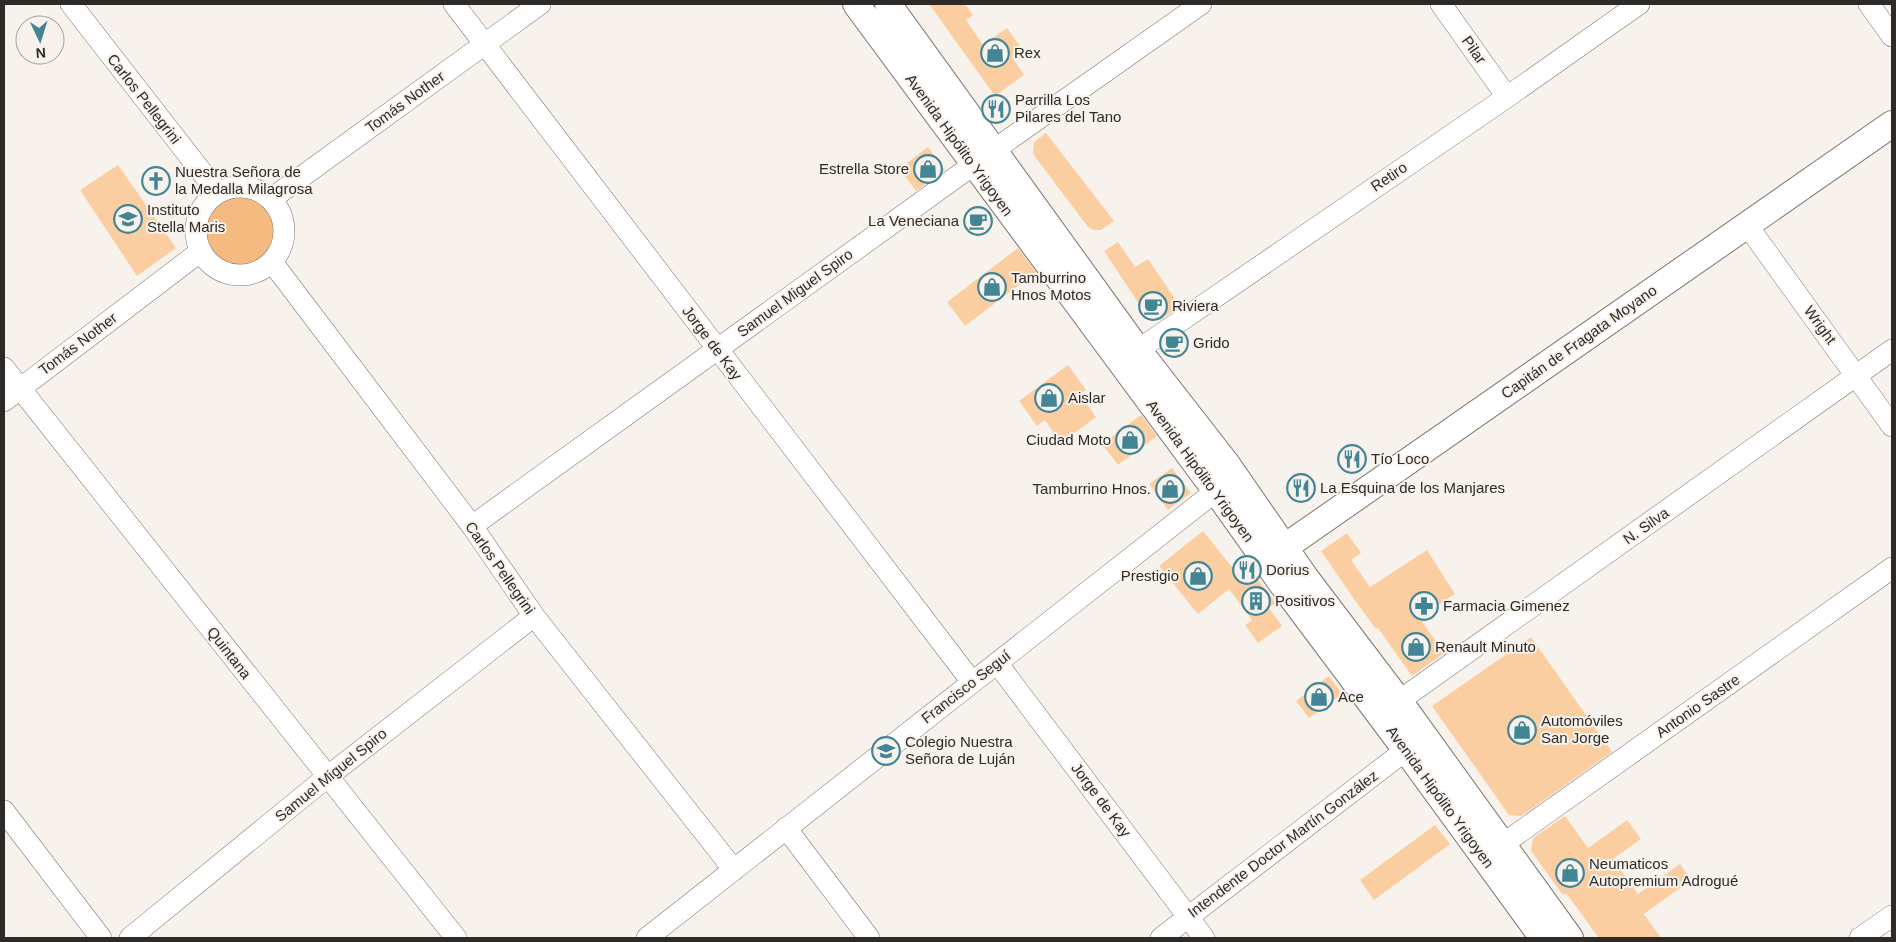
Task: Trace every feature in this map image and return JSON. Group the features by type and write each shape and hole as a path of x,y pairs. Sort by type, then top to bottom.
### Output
{"main road":[{"name":"Avenida Hipólito Yrigoyen","path":"856,4 984,157 1138,350 1226,484"},
{"name":"Avenida Hipólito Yrigoyen","path":"888,4 984,157 1226,484 1275,553 1406,750 1543,938"},
{"name":"Capitán de Fragata Moyano","path":"1275,553 1892,124"},
{"name":"Avenida Hipólito Yrigoyen","path":"1275,553 1306,577 1399,701 1570,938"}],"street":[{"name":"Carlos Pellegrini","path":"71,4 218,193"},
{"name":"Jorge de Kay","path":"454,4 972,682"},
{"name":"Tomás Nother","path":"271,199 540,4"},
{"name":"Samuel Miguel Spiro","path":"472,526 984,157 1201,4"},
{"name":"Pilar","path":"1441,4 1507,97"},
{"name":"Retiro","path":"1138,350 1507,97 1639,4"},
{"path":"1869,4 1892,36"},
{"path":"231,188 259,191 271,199 279,210 284,223 282,244 272,262 263,269 251,274 239,275 227,273 207,261 200,251 196,238 196,225 200,212 208,202 218,193 231,188"},
{"name":"Wright","path":"1747,225 1892,426"},
{"name":"Tomás Nother","path":"12,395 200,251"},
{"name":"Carlos Pellegrini","path":"272,262 472,526 534,616 734,870"},
{"name":"N. Silva","path":"1399,701 1892,350"},
{"name":"Quintana","path":"4,368 12,395 327,777 456,938"},
{"name":"Francisco Seguí","path":"647,938 1226,484"},
{"name":"Antonio Sastre","path":"1503,844 1892,568"},
{"name":"Samuel Miguel Spiro","path":"130,938 327,777 534,616"},
{"name":"Jorge de Kay","path":"997,662 1204,938"},
{"name":"Intendente Doctor Martín González","path":"1161,938 1406,750"},
{"path":"4,811 101,938"},
{"path":"786,828 869,938"},
{"path":"1860,938 1892,916"}],"shaded area":[{"path":"240,197 260,203 270,213 276,233 270,253 260,263 240,269 220,263 210,253 204,233 210,213 220,203"}],"building":[{"path":"929,4 965,4 973,15 966,20 983,45 1007,28 1023,50 1012,57 1024,75 995,96"},
{"path":"1046,133 1114,221 1101,230 1094,230 1088,227 1033,154 1034,142"},
{"name":"Estrella Store","path":"928,147 945,170 916,191 904,175 911,169 907,163"},
{"name":"Instituto Stella Maris","path":"118,165 176,248 137,276 80,190"},
{"path":"1118,242 1135,267 1148,259 1180,306 1160,320 1149,319 1104,251"},
{"name":"Tamburrino Hnos Motos","path":"1018,248 1036,272 965,326 947,302"},
{"name":"Aislar","path":"1068,365 1086,390 1080,394 1096,417 1061,443 1045,420 1037,426 1019,401"},
{"name":"Ciudad Moto","path":"1141,415 1157,436 1118,465 1102,444"},
{"name":"Tamburrino Hnos.","path":"1172,468 1191,493 1168,510 1149,484"},
{"name":"Prestigio","path":"1203,531 1235,571 1245,563 1276,603 1269,608 1282,626 1258,643 1245,625 1252,620 1229,589 1198,614 1159,566"},
{"path":"1347,533 1361,553 1351,560 1370,587 1427,550 1455,594 1419,617 1444,653 1412,676 1378,628 1376,629 1354,599 1321,551"},
{"name":"Automóviles San Jorge","path":"1531,637 1612,752 1521,816 1509,815 1432,706"},
{"name":"Ace","path":"1329,676 1342,694 1309,718 1296,701"},
{"path":"1565,816 1588,848 1627,820 1641,839 1613,859 1638,894 1680,864 1691,880 1644,914 1661,938 1599,938 1566,893 1563,895 1531,851 1533,838"},
{"path":"1435,825 1450,844 1374,900 1360,880"}],"place":[{"name":"Rex","path":"995,53"},
{"name":"Parrilla Los Pilares del Tano","path":"996,109"},
{"name":"Estrella Store","path":"928,169"},
{"name":"Nuestra Señora de la Medalla Milagrosa","path":"156,181"},
{"name":"Instituto Stella Maris","path":"128,219"},
{"name":"La Veneciana","path":"978,221"},
{"name":"Tamburrino Hnos Motos","path":"992,287"},
{"name":"Riviera","path":"1153,306"},
{"name":"Grido","path":"1174,343"},
{"name":"Aislar","path":"1049,398"},
{"name":"Ciudad Moto","path":"1130,440"},
{"name":"Tío Loco","path":"1352,459"},
{"name":"La Esquina de los Manjares","path":"1301,488"},
{"name":"Tamburrino Hnos.","path":"1170,489"},
{"name":"Dorius","path":"1247,570"},
{"name":"Prestigio","path":"1198,576"},
{"name":"Positivos","path":"1256,601"},
{"name":"Farmacia Gimenez","path":"1424,606"},
{"name":"Renault Minuto","path":"1416,647"},
{"name":"Ace","path":"1319,697"},
{"name":"Automóviles San Jorge","path":"1522,730"},
{"name":"Colegio Nuestra Señora de Luján","path":"886,751"},
{"name":"Neumaticos Autopremium Adrogué","path":"1570,873"}]}
